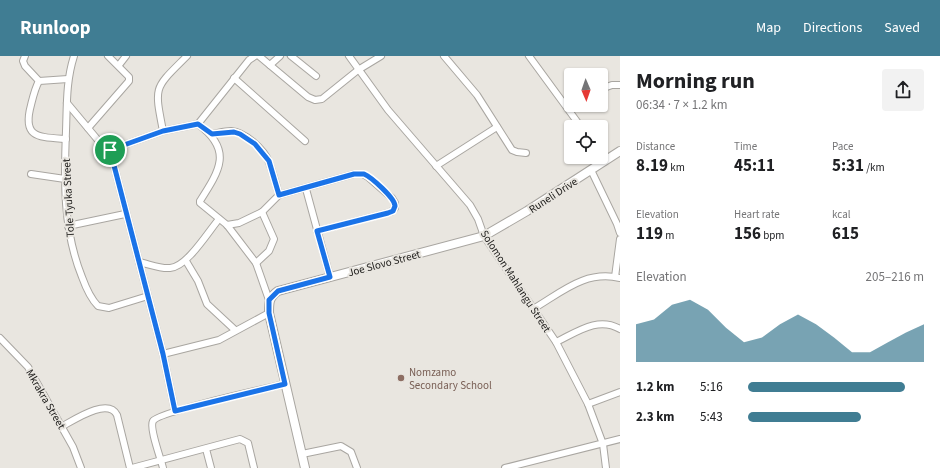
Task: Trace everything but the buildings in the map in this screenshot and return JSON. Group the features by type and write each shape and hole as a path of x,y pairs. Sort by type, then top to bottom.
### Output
{"street":[{"path":"25,56 23,61 25,66 39,81"},
{"name":"Tole Tyuka Street","path":"74,56 68,79 65,179 70,244 75,261 91,297 98,306 109,308 148,296"},
{"path":"88,128 129,81 129,77 108,56"},
{"path":"118,65 126,56"},
{"path":"163,131 157,100 158,90 165,78 187,56"},
{"path":"243,56 249,60"},
{"path":"110,150 163,131 198,124 249,60 255,56"},
{"path":"259,56 308,97 315,100 322,99 358,70 381,56"},
{"path":"270,65 280,56"},
{"path":"290,56 316,76"},
{"name":"Solomon Mahlangu Street","path":"349,56 388,110 470,205 478,219 484,236 556,342 588,404 603,444 606,468"},
{"path":"444,56 477,95 512,150 526,153"},
{"path":"529,56 564,99"},
{"path":"234,78 296,131 305,141"},
{"path":"39,81 68,79"},
{"path":"39,81 27,117 28,128 36,134 66,139"},
{"path":"608,86 620,85"},
{"path":"67,103 97,139 110,150 125,214 163,354 175,411"},
{"path":"198,124 212,134 221,158 220,167 200,202 227,225 256,263 269,300 269,313 306,468"},
{"path":"436,166 497,127"},
{"path":"212,134 234,132 240,134 255,144 269,161 279,195"},
{"name":"Runeli Drive","path":"608,156 620,151"},
{"name":"Runeli Drive","path":"484,236 591,170 596,164"},
{"path":"591,170 620,233"},
{"path":"31,174 65,179"},
{"path":"227,225 239,223 262,212 279,195 306,189 354,174 363,174 368,177 392,198 395,203 395,208 391,212 317,231"},
{"path":"306,189 330,277"},
{"path":"256,263 269,251 274,240 262,212"},
{"path":"68,226 125,214"},
{"path":"139,262 170,268 186,261 219,219"},
{"name":"Joe Slovo Street","path":"269,300 278,291 484,236"},
{"path":"534,309 584,279 596,276 617,278 620,239"},
{"path":"186,261 198,281 207,304 235,330"},
{"path":"163,354 206,344 269,313"},
{"path":"556,342 590,326 599,324 607,324 620,329"},
{"name":"Mkrakra Street","path":"0,338 28,367 76,453 81,468"},
{"path":"163,468 152,422 160,415 285,384"},
{"path":"588,404 620,392"},
{"path":"61,427 91,412 107,407 112,409 117,415 131,468 244,440 248,443 254,468"},
{"path":"505,468 620,439"},
{"path":"302,454 341,446 351,452 357,468"},
{"path":"206,449 211,468"}],"place":[{"name":"Nomzamo Secondary School","path":"401,378"}],"route":[{"path":"198,124 212,134 230,131 240,134 255,144 269,161 279,195 306,189 354,174 363,174 392,198 395,203 395,208 391,212 317,231 330,277 278,291 269,300 269,313 285,384 175,411 163,354 125,214 110,150 163,131 198,124"}]}
